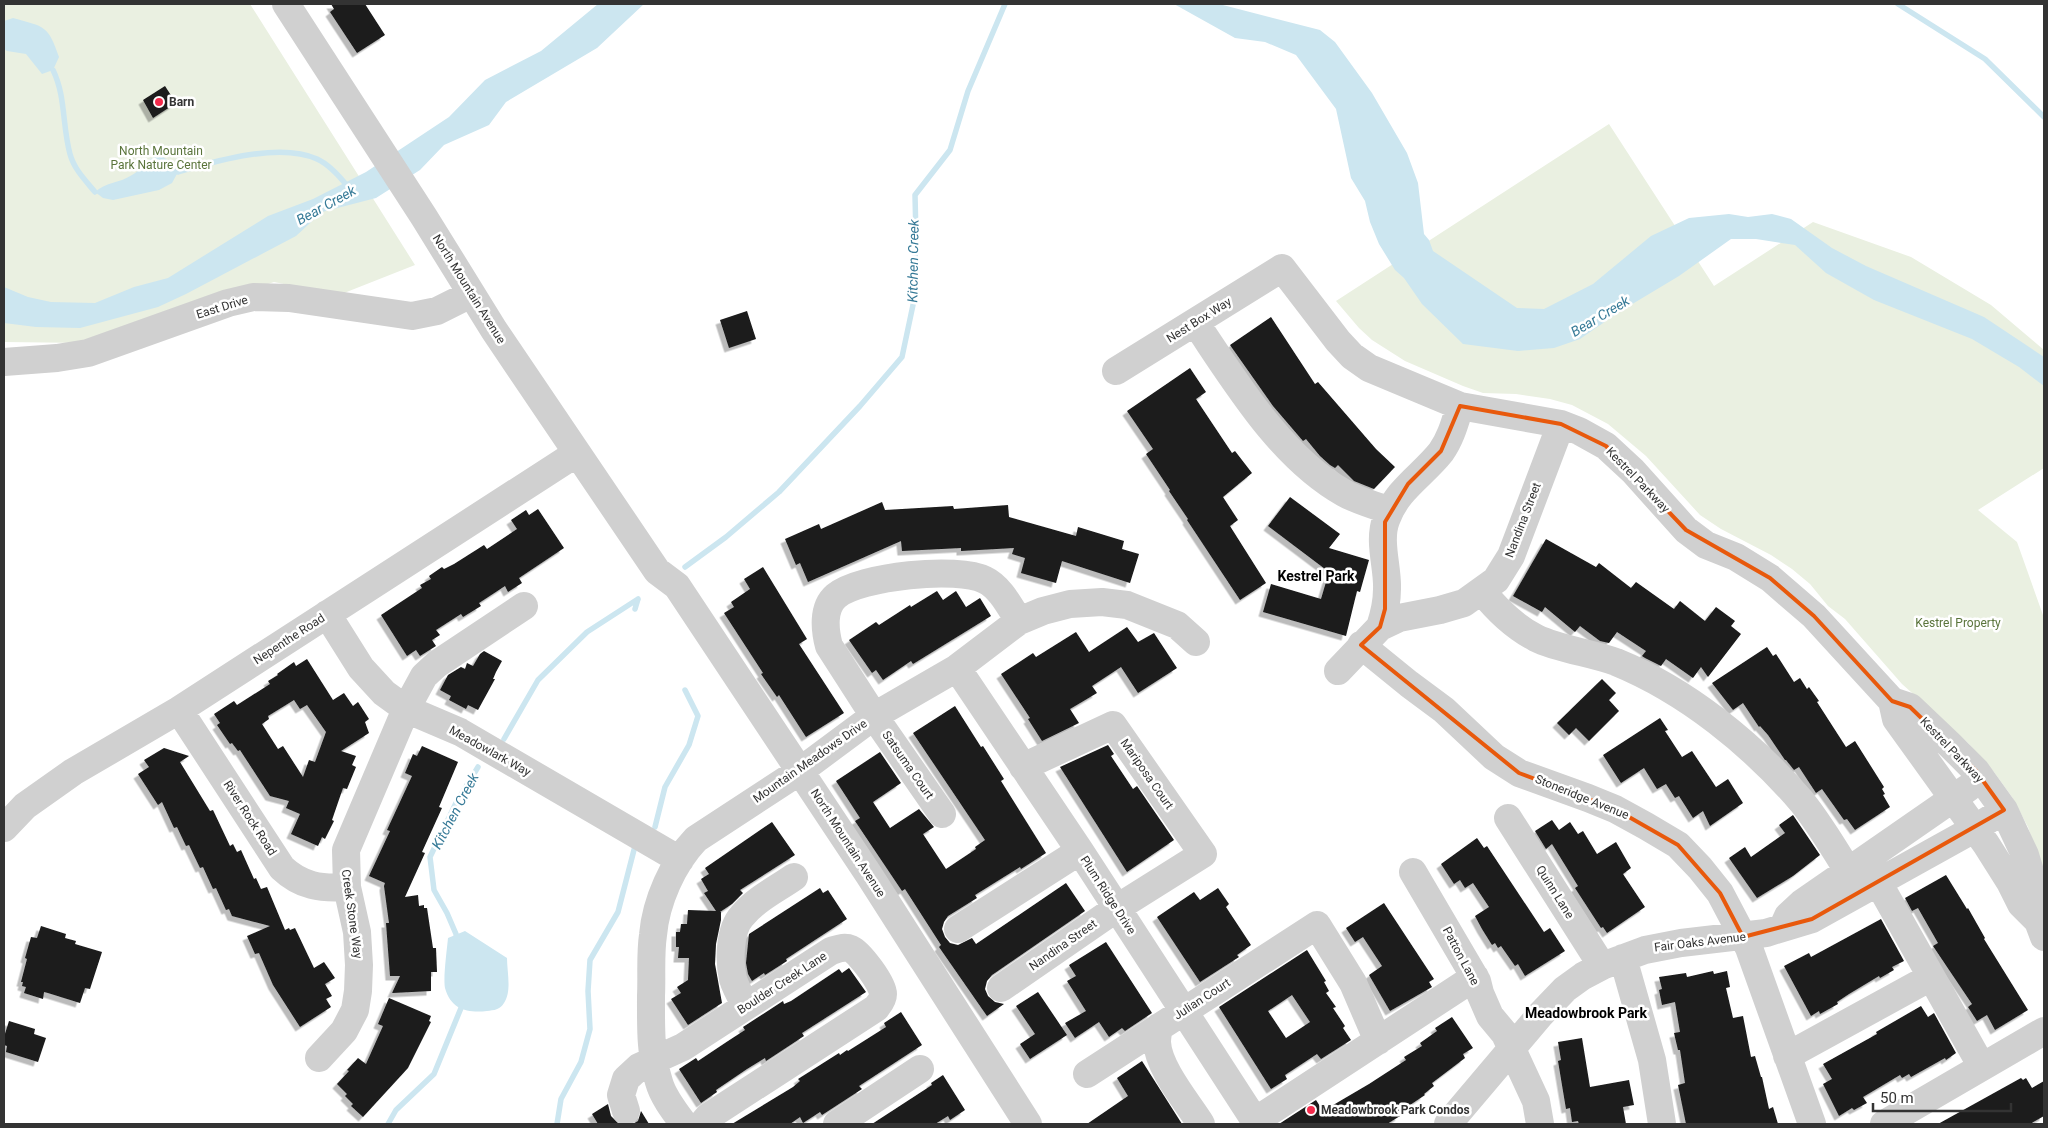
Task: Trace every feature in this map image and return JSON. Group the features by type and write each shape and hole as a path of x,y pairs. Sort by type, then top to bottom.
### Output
{"street":[{"name":"North Mountain Avenue","path":"286,4 424,217 471,294 577,453 657,571 677,586 1008,1124"},
{"name":"Nest Box Way","path":"1116,371 1282,268"},
{"name":"Kestrel Parkway","path":"1282,268 1352,356 1369,368 1460,406 1561,424 1579,431 1606,446 1633,471 1686,530 1706,544 1736,557 1770,578 1814,616 1892,701 1910,707 1950,745 1981,779 2004,810 2025,855 2038,898 2041,929"},
{"name":"East Drive","path":"4,362 57,358 88,353 228,303 253,297 289,298 412,316 437,311 471,294"},
{"path":"1195,322 1241,389 1276,434 1308,468 1344,493 1390,511"},
{"name":"Nandina Street","path":"1338,671 1370,636 1385,609 1387,589 1384,542 1385,522 1390,511 1408,484 1441,451 1452,431 1460,406"},
{"name":"Nandina Street","path":"1370,636 1400,618 1464,603 1496,580 1511,556 1561,424"},
{"name":"Nepenthe Road","path":"4,828 25,806 73,772 179,710 577,453"},
{"name":"Satsuma Court","path":"942,814 874,716 830,646 826,633 826,614 829,605 836,596 866,582 896,576 959,573 986,580 998,590 1019,620"},
{"path":"1482,591 1493,605 1511,621 1537,638 1616,662 1677,693 1727,730 1767,765 1802,803 1848,871"},
{"name":"Mountain Meadows Drive","path":"684,1124 659,1085 653,1060 650,1030 653,935 658,910 680,860 696,839 793,776 874,716 957,668 1019,620 1070,604 1102,602 1128,605 1177,625 1196,642"},
{"name":"Creek Stone Way","path":"319,1058 344,1031 355,1010 358,991 360,965 357,932 346,887 346,850 406,709 424,676 437,664 524,606"},
{"name":"Meadowlark Way","path":"327,614 361,668 384,693 406,709 460,732 680,860"},
{"name":"Stoneridge Avenue","path":"1370,636 1409,684 1444,710 1494,757 1519,773 1550,782 1615,809 1678,845 1700,868 1720,893 1754,961 1812,1124"},
{"name":"Plum Ridge Drive","path":"957,668 1080,852 1256,1123"},
{"name":"Kestrel Parkway","path":"1892,701 1896,719 2010,882 2021,904 2041,929"},
{"name":"River Rock Road","path":"179,710 282,868 291,876 314,886 328,888 346,887"},
{"name":"Mariposa Court","path":"1023,767 1114,725 1203,854"},
{"name":"North Mountain Avenue","path":"793,776 869,875 1028,1124"},
{"path":"1783,927 1788,916 1802,904 1981,779"},
{"name":"Fair Oaks Avenue","path":"1448,1124 1565,989 1583,976 1612,962 1645,950 1681,943 1766,933 1812,919 1974,829 2004,810"},
{"name":"Quinn Lane","path":"1508,818 1612,962 1652,1060 1662,1124"},
{"path":"958,928 1080,852"},
{"name":"Nandina Street","path":"1001,988 1116,908 1203,854"},
{"name":"Patton Lane","path":"1413,872 1475,977 1490,1016 1505,1034 1536,1101 1540,1124"},
{"path":"746,1006 732,977 734,932 740,917 752,905 794,877"},
{"path":"1878,882 1982,1067"},
{"name":"Julian Court","path":"1087,1074 1317,925 1353,983 1378,1041"},
{"name":"Boulder Creek Lane","path":"626,1112 622,1095 626,1079 639,1067 683,1047 831,951 842,948 852,949 861,956 881,986 884,994 882,1001 876,1008 708,1118 702,1124"},
{"path":"1256,1123 1475,977"},
{"path":"1787,1056 1931,977"},
{"path":"1159,1027 1157,1042 1160,1056 1168,1073 1201,1124"},
{"path":"1884,1124 2044,1031"},
{"path":"837,1124 920,1069"}],"highlighted area":[{"path":"1460,406 1561,424 1606,446 1686,530 1770,578 1814,616 1892,701 1910,707 1976,771 2004,810 1812,919 1743,937 1720,893 1678,845 1615,809 1519,773 1361,645 1380,627 1385,609 1385,522 1408,484 1441,451"}],"green space":[{"name":"North Mountain Park Nature Center","path":"4,4 250,4 415,265 339,295 274,282 86,343 4,342"},
{"name":"Kestrel Property","path":"1609,124 1714,286 1813,222 1911,257 1991,305 2044,350 2044,468 1978,510 2017,542 2044,618 2044,875 2028,827 2012,797 1994,772 1968,743 1902,684 1845,619 1828,606 1810,584 1792,569 1700,515 1646,456 1608,424 1572,405 1550,399 1516,394 1483,393 1405,361 1372,340 1336,301"}],"water":[{"name":"Bear Creek","path":"598,4 644,4 597,48 506,102 489,125 444,145 420,170 376,198 322,212 296,236 158,307 80,328 36,327 4,323 4,287 28,297 51,302 95,303 134,287 168,278 268,216 313,199 366,172 449,117 485,80 541,51"},
{"name":"Bear Creek","path":"1174,4 1219,4 1320,30 1335,42 1372,93 1407,153 1418,183 1424,234 1429,240 1433,251 1517,308 1544,309 1593,284 1651,236 1689,218 1729,214 1748,217 1772,214 1791,219 1832,248 1866,266 1984,317 2044,357 2044,386 2019,367 1972,339 1874,300 1826,273 1795,245 1756,239 1731,239 1679,276 1619,312 1580,339 1554,348 1518,351 1463,344 1422,304 1404,278 1395,270 1379,244 1370,222 1365,201 1351,178 1336,109 1296,55 1265,42 1235,38"},
{"path":"13,18 39,26 48,33 59,57 53,70 42,74 26,54 4,49 4,21"},
{"path":"161,156 171,162 178,172 172,183 159,190 113,200 103,198 95,192 104,186 127,178 137,172 151,159"},
{"path":"465,931 507,958 508,993 504,1003 497,1009 473,1011 461,1008 451,1001 445,988 444,978 448,938"}],"building":[{"path":"331,4 365,4 385,35 357,53 330,12 334,9"},
{"name":"Barn","path":"165,86 176,103 153,118 143,100"},
{"path":"747,311 756,339 729,348 720,320"},
{"path":"1271,317 1315,384 1318,382 1376,449 1395,467 1374,489 1354,481 1338,465 1335,468 1330,465 1306,439 1303,441 1273,406 1230,345"},
{"path":"1190,368 1206,392 1196,399 1232,453 1235,451 1252,473 1223,497 1238,520 1230,526 1266,583 1240,600 1146,454 1153,449 1127,411"},
{"path":"1290,497 1340,534 1329,548 1369,560 1360,592 1357,591 1346,636 1263,612 1271,584 1321,599 1329,572 1268,526"},
{"path":"882,502 885,510 953,506 954,509 1008,505 1009,517 1076,536 1078,527 1124,541 1122,549 1139,554 1130,583 1062,561 1056,583 1021,573 1025,558 1012,554 1014,548 961,551 961,548 902,551 901,541 808,582 800,563 796,565 785,539 819,524 821,529"},
{"path":"538,509 564,548 519,578 522,583 508,592 505,586 479,603 481,606 463,617 461,614 436,630 440,635 432,640 436,646 420,656 416,650 407,656 381,615 422,588 420,585 431,579 429,576 442,567 444,569 454,564 484,545 487,549 517,529 511,520 526,510 529,515"},
{"path":"1546,539 1596,567 1599,563 1631,588 1636,582 1674,609 1680,601 1705,621 1716,607 1735,621 1731,626 1741,634 1708,677 1701,667 1693,678 1666,659 1661,666 1645,658 1642,656 1646,651 1617,632 1609,643 1600,641 1580,626 1575,632 1545,607 1542,612 1513,596"},
{"path":"763,567 807,639 799,644 844,713 806,737 779,695 777,697 761,674 763,673 724,613 734,607 731,602 750,589 744,579"},
{"path":"937,591 943,600 956,591 966,607 980,598 991,616 913,664 911,661 883,680 876,670 872,673 849,640 876,622 879,625 910,605 911,607"},
{"path":"1127,627 1138,642 1154,633 1177,668 1138,693 1121,667 1092,686 1097,693 1070,709 1079,723 1042,741 1028,719 1030,718 1001,674 1033,653 1036,657 1076,632 1089,652"},
{"path":"1767,647 1773,656 1776,654 1794,682 1800,678 1807,689 1809,687 1846,747 1855,741 1884,787 1882,789 1885,794 1883,795 1890,807 1855,830 1847,819 1844,820 1822,789 1816,793 1799,767 1794,770 1785,760 1743,703 1733,710 1712,683"},
{"path":"484,651 502,661 493,679 495,679 478,710 468,705 466,709 449,700 451,696 440,690 448,675 461,667 465,669 467,663 473,666"},
{"path":"307,659 333,700 344,693 353,706 358,702 369,719 365,722 369,733 341,751 356,756 352,765 356,767 347,789 343,788 332,820 334,821 325,839 322,837 318,846 291,834 300,814 286,808 289,801 270,796 240,750 238,751 232,743 230,744 217,725 220,723 214,714 234,701 237,705 270,684 268,681 294,662 296,666","holes":["294,700 300,709 307,705 326,732 315,762 309,760 303,777 283,746 278,749 262,724 269,719 268,716"]},
{"path":"1602,679 1616,693 1609,700 1619,711 1589,741 1576,728 1569,735 1557,723"},
{"path":"955,706 1004,779 1001,781 1046,853 975,895 977,898 948,916 942,929 945,937 950,943 958,945 972,938 976,944 1066,883 1085,911 992,975 987,981 985,989 988,996 995,1002 1004,1004 987,1016 939,947 941,945 905,889 902,891 855,821 860,818 836,781 880,752 901,783 873,802 890,828 919,809 934,827 923,834 946,869 976,849 975,847 985,840 913,733"},
{"path":"1660,718 1668,730 1665,731 1682,757 1692,751 1716,787 1728,779 1743,803 1710,826 1703,811 1693,818 1679,796 1675,798 1666,784 1657,789 1644,768 1621,783 1603,755"},
{"path":"1108,745 1114,754 1111,756 1133,789 1137,786 1174,840 1127,872 1060,767"},
{"path":"422,746 458,762 439,807 442,808 422,852 425,853 405,897 418,895 419,906 424,905 424,908 427,908 433,948 436,948 437,972 431,972 431,991 392,993 400,976 390,976 386,923 389,923 385,883 369,876 390,831 387,830 412,776 405,773 413,754 417,756"},
{"path":"164,748 189,756 180,762 210,811 213,810 230,846 233,844 237,852 241,850 254,879 256,878 261,889 267,887 285,930 295,928 314,968 324,962 335,978 325,984 332,996 326,999 331,1007 300,1027 273,985 259,953 255,954 247,936 270,926 232,916 229,909 226,910 216,888 213,889 203,867 200,868 189,845 186,846 177,827 174,828 162,802 158,805 138,774 149,767 144,760"},
{"path":"1793,815 1820,855 1793,876 1757,898 1729,858 1745,847 1751,857 1785,833 1779,825"},
{"path":"1552,820 1559,830 1570,822 1578,834 1583,831 1597,854 1616,842 1631,868 1623,874 1645,907 1607,933 1603,927 1601,928 1575,888 1578,886 1552,844 1546,849 1535,831"},
{"path":"772,822 795,855 740,890 743,893 720,912 721,920 716,944 715,964 722,1003 688,1025 671,999 681,993 677,987 688,980 689,958 678,958 679,947 676,947 676,932 680,932 681,924 687,924 688,910 716,911 704,893 708,891 701,879 709,874 705,868"},
{"path":"1477,838 1484,848 1487,846 1544,932 1550,928 1565,951 1525,976 1518,964 1515,966 1501,946 1498,948 1495,943 1492,945 1482,929 1475,916 1489,907 1473,883 1465,888 1460,880 1454,884 1441,864"},
{"path":"1946,875 1968,908 1984,939 2028,1010 1995,1030 1987,1015 1977,1021 1968,1007 1972,1004 1933,946 1938,943 1918,908 1912,911 1905,898"},
{"path":"820,888 823,893 828,890 847,919 786,959 787,961 752,981 748,974 746,963 749,934"},
{"path":"1218,888 1229,904 1226,907 1251,945 1237,955 1239,957 1200,982 1157,917 1194,892 1200,900"},
{"path":"1384,903 1434,979 1429,982 1432,987 1390,1011 1369,975 1382,966 1363,937 1355,942 1346,928"},
{"path":"1881,919 1904,961 1892,967 1894,970 1880,978 1879,976 1849,994 1837,1002 1838,1004 1820,1014 1819,1011 1811,1016 1784,966 1809,953 1811,957"},
{"path":"41,926 66,934 65,938 76,941 75,944 102,952 90,989 85,988 80,1003 44,992 43,999 24,993 26,987 22,986 23,982 21,982 27,959 25,958 31,937 37,938"},
{"path":"1106,942 1152,1013 1125,1031 1122,1028 1109,1037 1099,1022 1075,1038 1065,1023 1086,1011 1067,981 1076,976 1069,965"},
{"path":"1307,950 1326,981 1324,982 1329,991 1326,993 1336,1007 1333,1008 1345,1026 1343,1028 1351,1040 1321,1059 1317,1054 1285,1075 1287,1079 1271,1089 1219,1007","holes":["1292,995 1310,1022 1286,1038 1268,1011"]},
{"path":"849,968 866,992 802,1033 804,1036 766,1061 765,1058 747,1069 716,1090 717,1092 701,1103 679,1069 696,1058 698,1061 745,1030 743,1027 783,1001 784,1004 791,1001 839,969 842,973"},
{"path":"1713,971 1714,974 1727,971 1730,987 1726,988 1733,1018 1743,1016 1751,1057 1755,1056 1769,1109 1773,1107 1778,1124 1686,1124 1678,1085 1685,1083 1680,1050 1678,1050 1674,1033 1680,1032 1675,1002 1662,1005 1659,990 1662,989 1659,977 1686,973 1687,977"},
{"path":"1038,992 1067,1035 1030,1059 1020,1044 1035,1034 1016,1006"},
{"path":"389,998 431,1016 429,1021 431,1022 408,1068 363,1117 351,1106 353,1104 345,1096 347,1094 337,1084 358,1058 366,1064 383,1026 378,1024"},
{"path":"1921,1006 1928,1017 1934,1013 1956,1053 1911,1077 1909,1074 1902,1078 1900,1075 1863,1097 1867,1103 1854,1110 1852,1108 1839,1116 1823,1084 1832,1079 1823,1064 1877,1034 1876,1032"},
{"path":"901,1012 922,1045 859,1086 862,1089 822,1115 820,1112 803,1123 800,1117 790,1124 732,1124 793,1087 800,1081 798,1079 839,1053 840,1055 848,1051 886,1027 884,1023"},
{"path":"1452,1017 1473,1048 1463,1054 1465,1058 1432,1083 1434,1086 1425,1095 1398,1113 1400,1116 1387,1124 1279,1124 1316,1100 1323,1111 1369,1084 1406,1060 1404,1057 1422,1046 1420,1043 1437,1031 1435,1028"},
{"path":"9,1021 35,1029 34,1034 46,1038 38,1062 6,1052 7,1046 4,1045 4,1037"},
{"path":"1582,1038 1590,1087 1629,1080 1634,1105 1623,1107 1626,1124 1579,1124 1578,1121 1572,1122 1570,1108 1566,1109 1558,1061 1561,1060 1558,1042"},
{"path":"1142,1061 1182,1124 1087,1124 1128,1096 1117,1078"},
{"path":"943,1075 965,1110 950,1120 948,1116 935,1124 872,1124 932,1085 931,1083"},
{"path":"2021,1078 2023,1080 2026,1078 2032,1088 2044,1081 2044,1116 2030,1124 1938,1124"},
{"path":"608,1104 611,1116 619,1124 598,1124 592,1114"},
{"path":"641,1111 649,1124 633,1124 638,1121"}],"waterway":[{"name":"Kitchen Creek","path":"685,567 726,537 779,492 860,406 902,357 913,305 916,237 915,195 950,150 968,91 1005,4"},
{"path":"1898,4 1985,59 2044,117"},
{"path":"53,70 60,90 68,143 74,165 95,192"},
{"name":"Bear Creek","path":"178,172 248,155 285,152 302,154 321,161 348,187"},
{"name":"Kitchen Creek","path":"635,609 638,599"},
{"name":"Kitchen Creek","path":"504,739 538,680 587,632 638,599"},
{"path":"655,827 665,787 689,745 698,716 685,690"},
{"name":"Kitchen Creek","path":"457,941 447,913 434,890 430,857 456,803 478,767"},
{"path":"557,1124 561,1099 581,1062 590,1029 588,991 590,960 618,912 635,846"},
{"name":"Kitchen Creek","path":"388,1124 396,1110 434,1074 461,1008 461,1003"}],"place":[{"name":"Barn","path":"159,102"},
{"name":"Meadowbrook Park Condos","path":"1311,1110"}],"district":[{"name":"Kestrel Park","path":"1316,576"},
{"name":"Meadowbrook Park","path":"1586,1013"}]}
